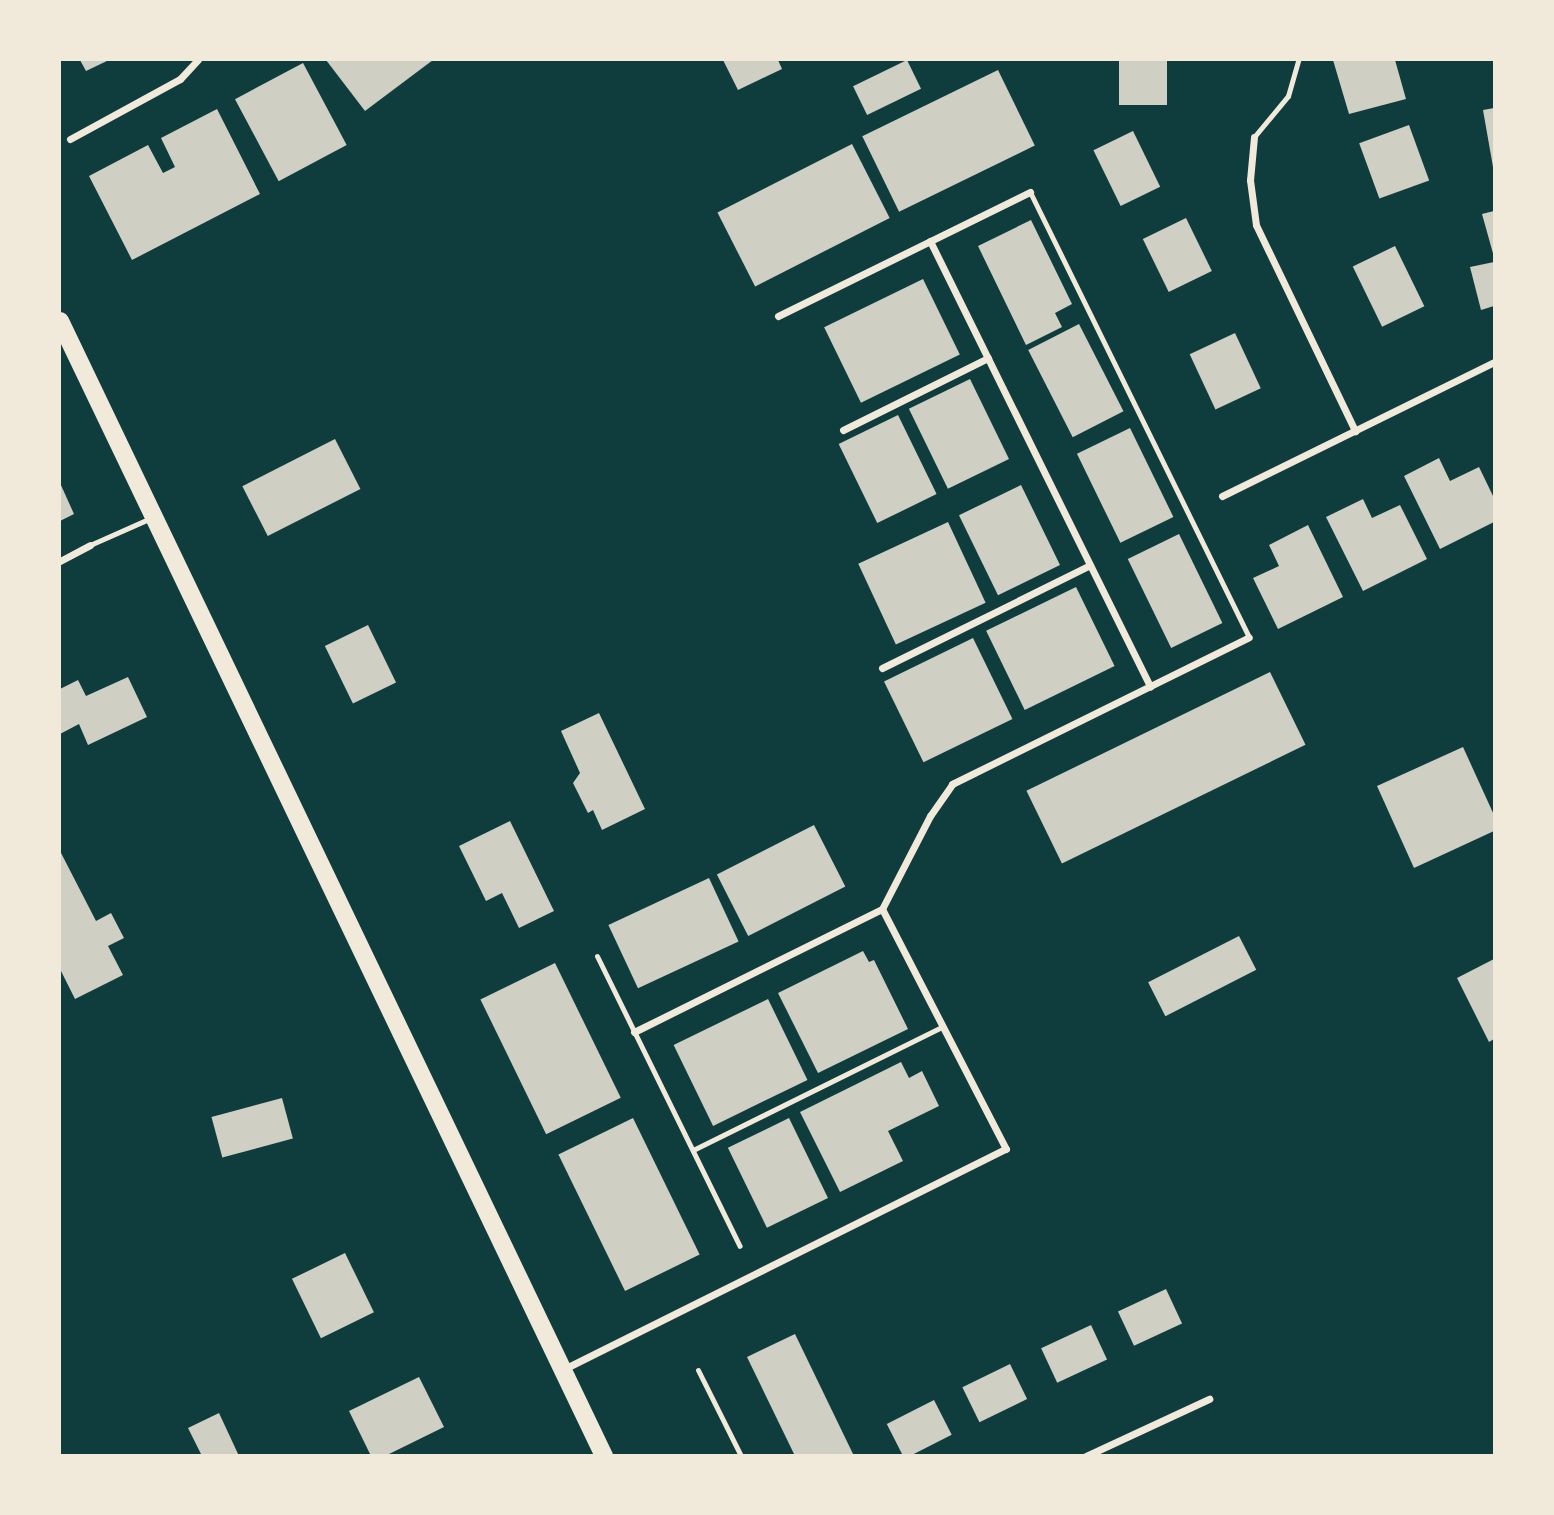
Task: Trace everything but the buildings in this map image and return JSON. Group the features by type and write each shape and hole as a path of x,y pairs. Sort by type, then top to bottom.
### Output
{"main road":[{"path":"60,321 604,1455"}],"street":[{"path":"70,139 180,79 198,60"},
{"path":"1254,137 1250,180 1256,225 1355,431"},
{"path":"778,316 1030,192"},
{"path":"930,241 1150,687"},
{"path":"843,430 988,358"},
{"path":"1222,496 1494,362"},
{"path":"60,561 90,545"},
{"path":"882,668 1090,565"},
{"path":"634,1032 882,909 930,816 953,785 1249,637"},
{"path":"562,1370 1006,1149 882,909"},
{"path":"1086,1455 1209,1399"}],"lane":[{"path":"1254,137 1288,96 1298,60"},
{"path":"1030,192 1249,637"},
{"path":"90,545 153,517"},
{"path":"597,956 740,1246"},
{"path":"693,1150 942,1027"},
{"path":"698,1370 741,1455"}]}
